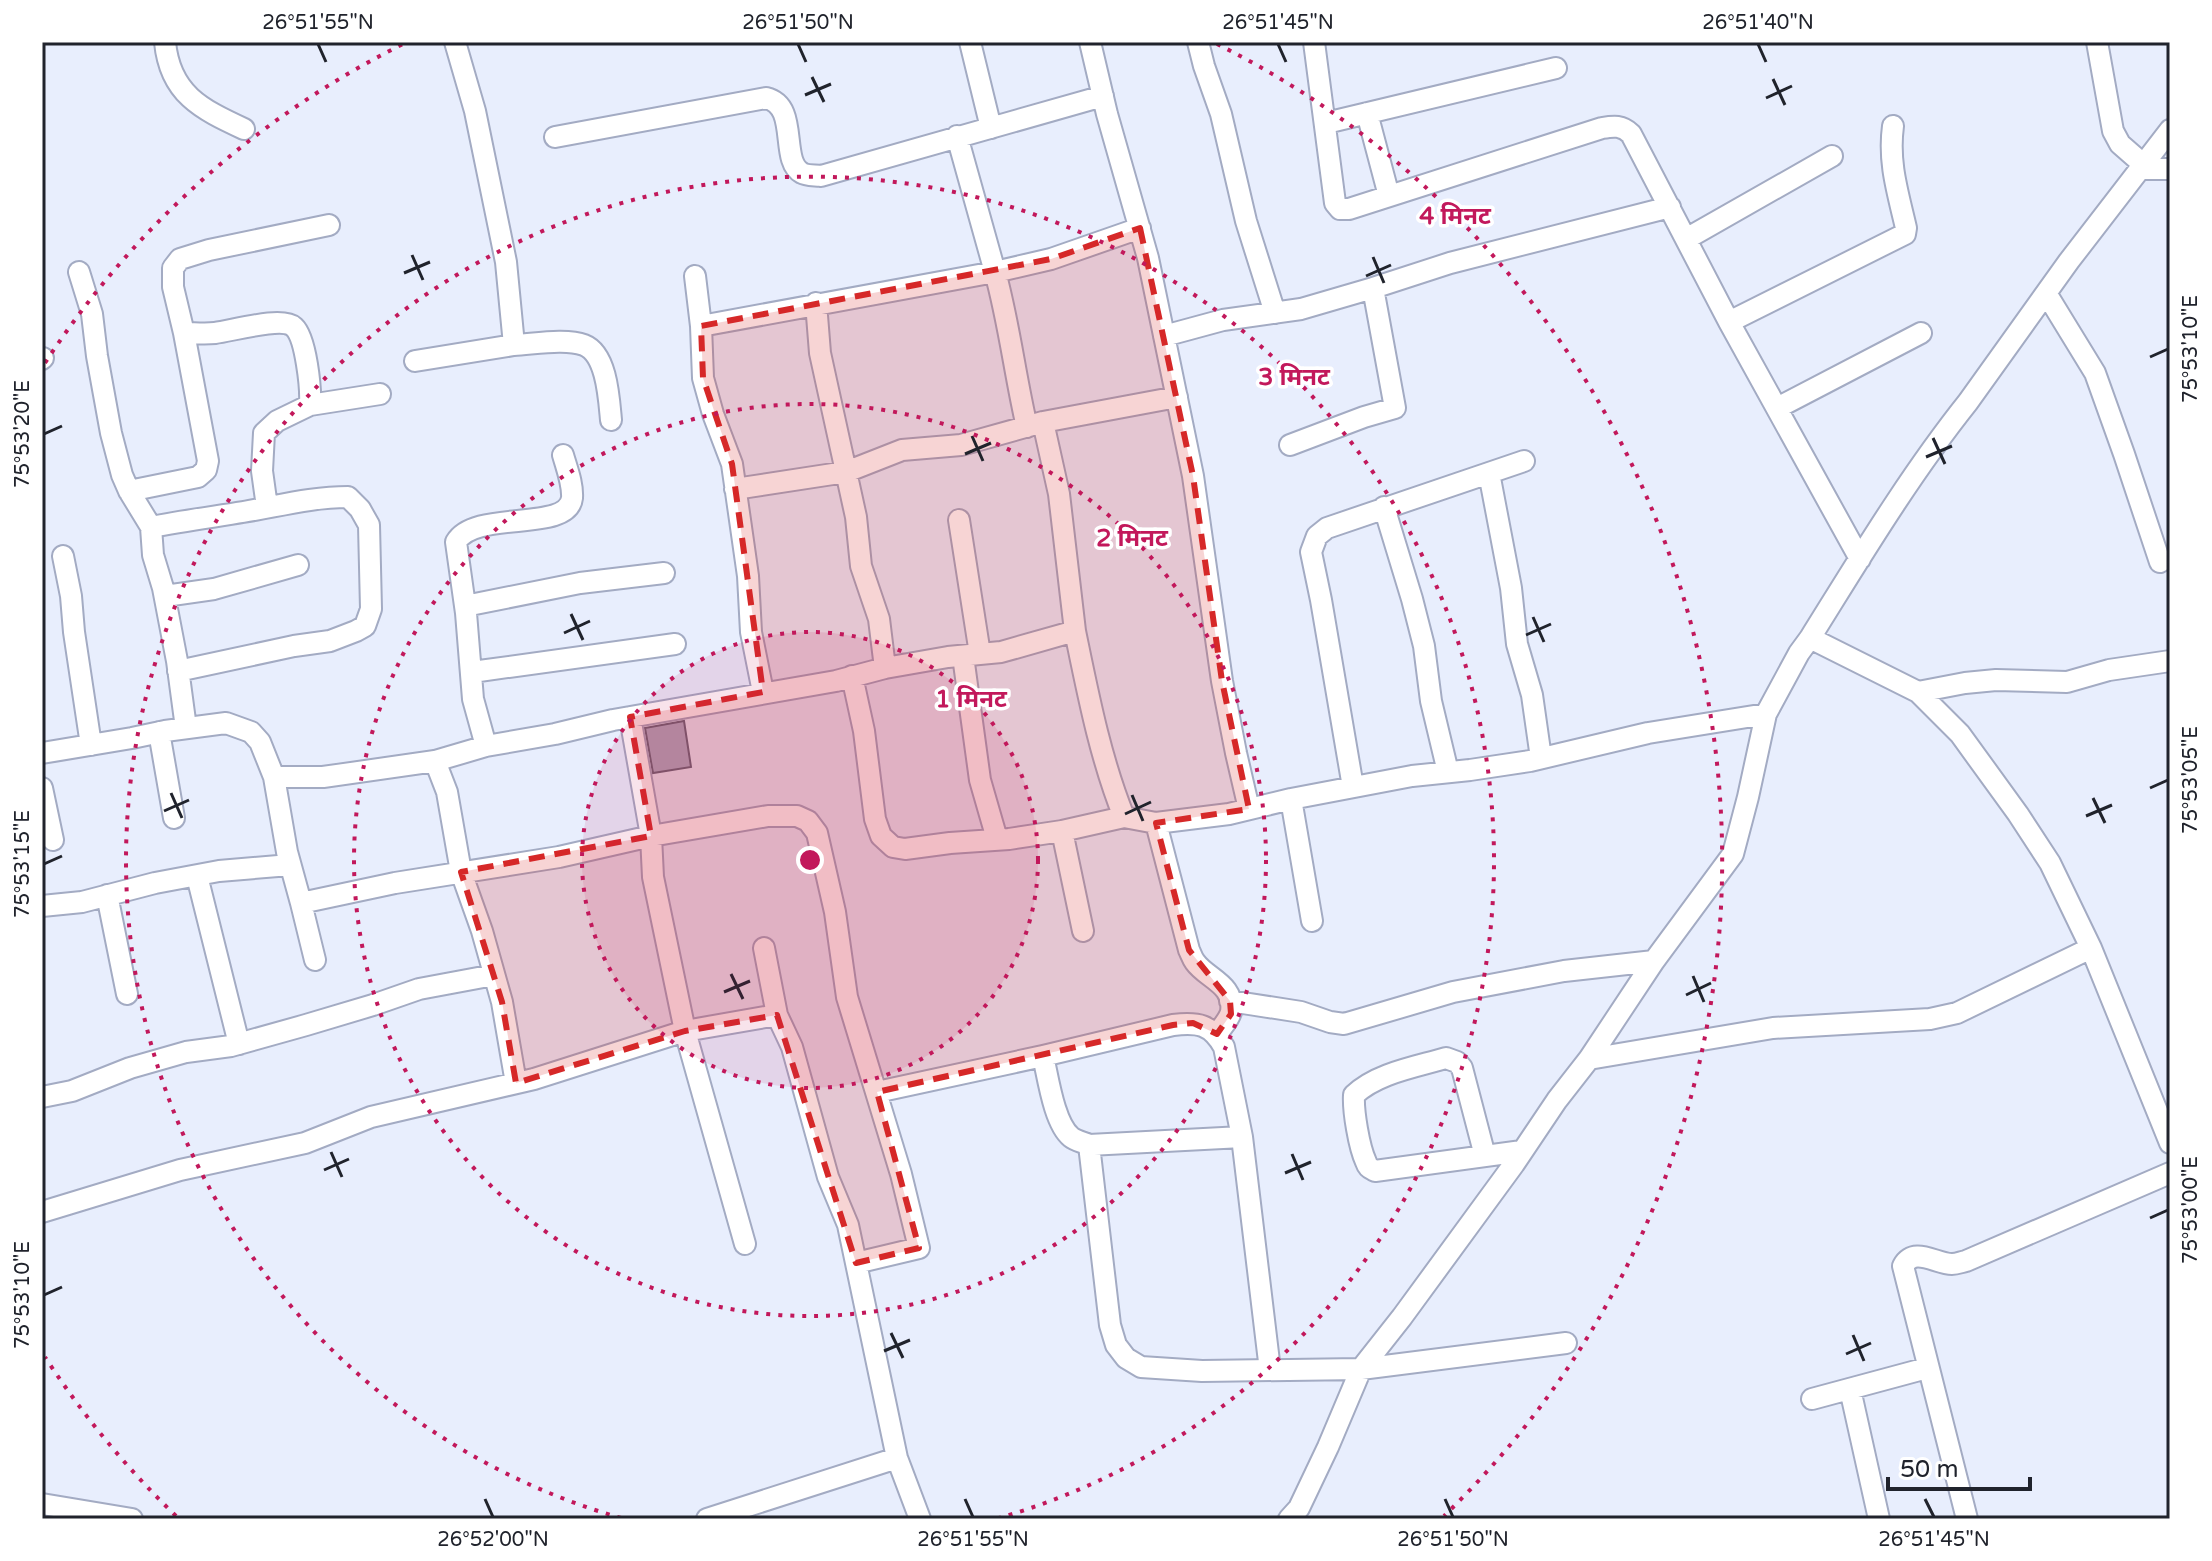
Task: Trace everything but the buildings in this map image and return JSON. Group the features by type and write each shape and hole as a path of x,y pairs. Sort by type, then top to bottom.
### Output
{"street":[{"path":"165,42 175,77 186,94 205,111 244,129"},
{"path":"455,42 475,111 506,262 514,345"},
{"path":"970,42 991,128"},
{"path":"1198,42 1221,114 1246,221 1275,313"},
{"path":"1314,42 1335,203 1340,209 1349,209 1602,128 1625,128 1860,559"},
{"path":"2097,42 2113,131 2120,144 2142,167 2170,169"},
{"path":"1096,43 1103,96 1140,228 1193,476 1222,681 1249,809"},
{"path":"1326,123 1556,68"},
{"path":"555,137 766,98 775,100 783,109 797,168 803,174 821,176 1103,96"},
{"path":"1367,113 1389,196"},
{"path":"1729,322 1905,234 1891,163 1893,126"},
{"path":"1289,1519 1299,1508 1361,1369 1589,1059 1654,961 1733,854 1766,714 1799,653 1946,429 2100,219 2170,130"},
{"path":"957,136 1001,294 1015,374 1059,494 1075,631 1109,779 1124,817"},
{"path":"1686,239 1832,156"},
{"path":"1164,336 1223,320 1301,309 1464,259 1670,207"},
{"path":"129,491 198,477 206,470 208,461 173,287 173,268 180,259 222,247 329,225"},
{"path":"701,326 995,272 1051,259 1140,228"},
{"path":"79,272 92,314 111,433 122,475 151,527 153,555 165,596 186,728"},
{"path":"695,276 703,378 732,464 748,576 751,632 763,692"},
{"path":"1290,445 1395,408 1373,288"},
{"path":"2046,293 2095,373 2160,562"},
{"path":"816,303 820,353 856,517 861,566 879,619 885,668"},
{"path":"184,333 214,333 287,323 296,328 311,382 310,405"},
{"path":"1777,408 1921,333"},
{"path":"415,361 514,345 561,342 585,346 596,354 605,374 611,420"},
{"path":"267,507 262,471 264,433 277,421 310,405 380,394"},
{"path":"735,489 846,472 902,450 961,445 1035,424 1177,397"},
{"path":"486,746 473,699 456,542 461,534 472,528 559,515 568,509 572,500 563,455"},
{"path":"1353,787 1311,552 1313,541 1327,528 1524,461"},
{"path":"1489,473 1511,588 1517,644 1532,695 1541,758"},
{"path":"151,527 322,497 348,497 369,525 371,609 365,626 330,641 178,671"},
{"path":"1384,507 1424,646 1431,701 1448,772"},
{"path":"959,520 980,780 997,839"},
{"path":"63,556 91,745"},
{"path":"165,596 214,589 298,565"},
{"path":"465,606 580,583 664,573"},
{"path":"274,777 323,777 435,761 486,746 630,717 885,668 1001,652 1075,631"},
{"path":"1810,638 1918,692 1960,734 2018,814 2050,863 2091,948 2170,1143"},
{"path":"472,672 675,644"},
{"path":"1918,692 1996,680 2058,683 2109,670 2170,661"},
{"path":"852,676 864,731 875,819 881,836 893,847 905,849 1062,831 1124,817 1156,823 1229,814 1412,776 1541,758 1648,733 1766,714"},
{"path":"630,717 651,836 653,877 685,1031 745,1244"},
{"path":"42,753 226,723 251,732 260,742 274,777 290,865 315,960"},
{"path":"159,732 174,818"},
{"path":"435,761 447,792 461,872 502,1002 516,1083"},
{"path":"42,788 53,840"},
{"path":"1291,799 1312,921"},
{"path":"301,903 395,883 559,857 651,836 768,816 797,816 808,821 817,833 835,912 847,997 901,1174 919,1248 856,1263"},
{"path":"1156,823 1189,950 1196,964 1218,980 1230,1001 1231,1014 1217,1034"},
{"path":"1062,831 1083,931"},
{"path":"42,906 82,902 155,883 219,871 290,865"},
{"path":"197,876 239,1044"},
{"path":"107,895 127,994"},
{"path":"764,948 777,1015 792,1047 828,1177 848,1225 897,1458 920,1519"},
{"path":"1589,1059 1773,1028 1930,1019 1957,1013 2091,948"},
{"path":"1230,1001 1301,1012 1344,1024 1453,992 1564,971 1654,961"},
{"path":"42,1097 72,1091 130,1068 186,1052 239,1044 419,989 494,975"},
{"path":"42,1212 180,1170 305,1143 371,1117 516,1083 685,1031 777,1015"},
{"path":"877,1092 1173,1025 1193,1023 1217,1034 1224,1047 1242,1137 1270,1370"},
{"path":"1043,1056 1058,1114 1073,1139 1089,1145 1242,1137"},
{"path":"1485,1156 1462,1068 1452,1058 1395,1073 1361,1088 1354,1095 1356,1121 1366,1162 1375,1171 1522,1151"},
{"path":"1089,1145 1110,1325 1116,1345 1126,1358 1141,1367 1202,1371 1361,1369 1566,1343"},
{"path":"1967,1519 1927,1368 1903,1266 1906,1260 1925,1257 1951,1264 1966,1261 2170,1173"},
{"path":"1812,1399 1927,1368"},
{"path":"1850,1389 1879,1519"},
{"path":"707,1519 897,1458"},
{"path":"42,1504 132,1519"}],"highlighted area":[{"path":"1140,228 1193,476 1222,681 1249,809 1156,823 1189,950 1230,1001 1231,1014 1217,1034 1193,1023 1173,1025 877,1092 919,1248 856,1263 777,1015 685,1031 516,1083 502,1002 461,872 651,836 630,717 763,692 732,464 703,378 701,326 1051,259"}]}
